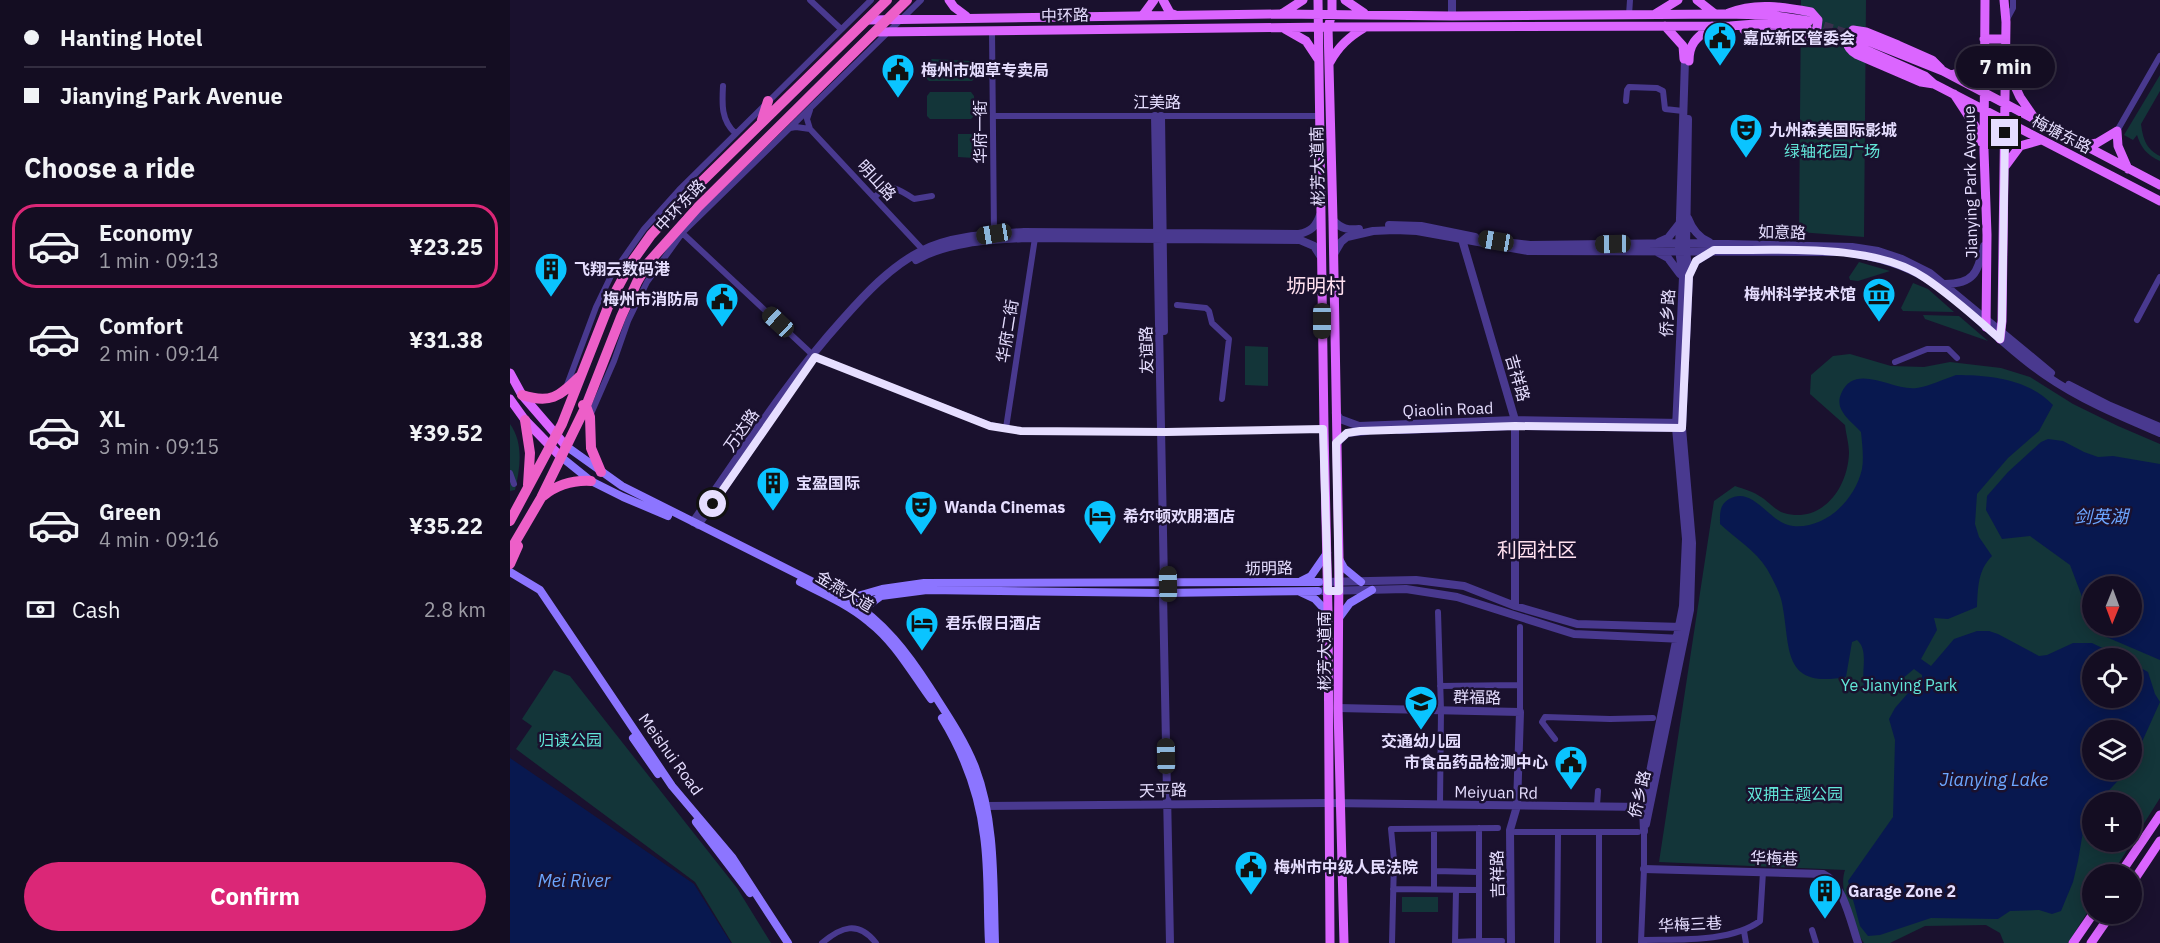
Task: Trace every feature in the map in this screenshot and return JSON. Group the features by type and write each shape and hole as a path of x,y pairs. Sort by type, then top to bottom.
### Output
{"highway":[{"name":"中环东路","path":"511,519 573,400 581,374 627,260 677,206 887,0"},
{"name":"中环东路","path":"522,532 586,406 637,282 648,263 906,0"},
{"path":"824,61 835,71"},
{"path":"761,123 768,101"},
{"path":"655,230 680,230 677,206"},
{"path":"522,395 540,400 550,399 565,391 581,374"},
{"path":"573,400 586,406 590,417 591,448 605,475"},
{"path":"525,420 530,453 527,490"},
{"path":"541,498 550,490 568,482 591,481"},
{"path":"510,551 522,532"},
{"path":"510,564 517,551 522,532"}],"main road":[{"path":"949,0 954,8 968,17"},
{"path":"1143,15 1154,0"},
{"path":"1163,0 1170,13 1175,15"},
{"path":"1280,14 1303,0"},
{"name":"彬芳大道南","path":"1318,0 1329,64 1339,558 1338,708 1344,943"},
{"name":"彬芳大道南","path":"1330,943 1328,614 1323,586 1327,554 1323,429 1319,60 1323,27 1332,14 1332,0"},
{"path":"1344,0 1366,14"},
{"path":"1653,15 1678,0"},
{"path":"1697,0 1720,15"},
{"name":"Jianying Park Avenue","path":"1985,0 1986,324"},
{"name":"Jianying Park Avenue","path":"2000,336 2005,166 2006,22 2004,0"},
{"path":"1720,15 1741,8 1770,6 1810,12 1818,20 1814,34 1807,36 1744,30 1730,26"},
{"path":"897,10 911,32"},
{"name":"中环路","path":"897,10 968,17 1319,14"},
{"path":"1319,14 1770,15 1808,25 1323,27"},
{"path":"867,20 886,19"},
{"path":"1665,26 1683,46 1687,60"},
{"path":"1687,60 1694,41 1712,26"},
{"path":"1282,27 1306,41 1319,60"},
{"name":"中环路","path":"875,32 1323,27"},
{"path":"1329,64 1336,50 1347,38 1366,27"},
{"path":"1934,84 1921,82 1856,54 1847,45 1850,34 1853,30 1866,32 1932,60 1947,73 1969,69 1984,49"},
{"path":"1984,39 2006,39"},
{"name":"梅塘东路","path":"2160,185 1947,73 1856,41 2160,201"},
{"path":"2005,64 2020,97 2037,121"},
{"path":"1953,92 1975,126 1984,151"},
{"path":"2084,146 2097,143 2117,131 2118,146 2128,169"},
{"path":"2005,166 2020,146 2041,140"},
{"name":"金燕大道","path":"511,378 522,395 556,435 563,451 591,481 651,508 841,603 870,622 890,642 947,726 974,787 985,837 989,943"},
{"name":"金燕大道","path":"510,399 525,420 551,446 622,486 847,599 863,609 895,638 912,659 957,731 975,768 992,846 995,943"},
{"path":"604,487 605,475"},
{"path":"1327,554 1311,576 1298,587 1315,599 1328,614"},
{"path":"1339,558 1344,568 1361,582"},
{"name":"Meishui Road","path":"512,577 537,593 650,764 786,943"},
{"name":"坜明路","path":"847,599 882,589 924,583 1165,587"},
{"name":"坜明路","path":"863,609 881,596 927,590 1323,586"},
{"path":"1339,618 1350,603 1372,590"},
{"path":"2127,864 2160,815"},
{"path":"2142,868 2160,841"},
{"path":"2073,943 2086,924"},
{"path":"2091,943 2104,924"}],"street":[{"path":"810,0 840,29"},
{"path":"590,417 628,321 647,282 680,230 789,129 887,32 897,10 921,0"},
{"path":"1452,0 1452,16"},
{"path":"1629,15 1630,0"},
{"path":"2006,22 2013,8 2013,0"},
{"path":"565,391 596,307 660,210 868,1"},
{"name":"华府一街","path":"992,31 994,234"},
{"path":"2117,131 2160,56"},
{"name":"侨乡路","path":"1641,832 1683,627 1690,610 1692,543 1679,426 1686,277 1680,223 1683,111 1687,60"},
{"name":"侨乡路","path":"1682,247 1687,214 1687,60"},
{"path":"723,86 722,111 726,125 735,133"},
{"path":"1626,101 1629,87 1657,88 1663,92 1665,110 1683,111"},
{"path":"789,129 796,127 810,129 807,119 811,106"},
{"name":"江美路","path":"993,116 1320,116"},
{"name":"友谊路","path":"1158,116 1170,943"},
{"name":"明山路","path":"810,129 923,250"},
{"path":"875,197 885,189 897,188 906,191 914,199 932,196"},
{"path":"813,356 876,291 922,256 944,249 994,240 1035,238 1299,234 1309,231 1317,224 1321,213"},
{"path":"1680,223 1668,238 1654,247 1686,277 1696,261 1714,247 1699,236 1691,226 1687,214"},
{"path":"1333,220 1339,226 1352,232 1341,242 1334,254"},
{"name":"如意路","path":"1352,232 1399,225 1421,226 1462,237 1530,246 1852,247 1878,251 1902,259 1930,273 1945,284 1986,324"},
{"path":"680,230 813,356 990,426 1021,431 1163,432 1323,429"},
{"path":"813,356 861,299 884,277 923,250 945,242 1024,232 1300,240 1314,246 1321,257"},
{"path":"1945,284 1966,282 1972,276 1978,267 1987,236"},
{"name":"吉祥路","path":"1462,237 1515,423 1515,606"},
{"name":"华府二街","path":"1006,428 1035,238"},
{"name":"如意路","path":"1714,247 1845,252 1882,260 1925,278 2000,336 2076,389 2160,427"},
{"path":"2137,320 2160,277"},
{"path":"1177,305 1206,308 1212,322 1229,339 1222,399"},
{"name":"如意路","path":"2000,336 2020,357 2074,394 2160,433"},
{"path":"1895,362 1927,350 1948,349 1957,358"},
{"name":"万达路","path":"696,524 813,356"},
{"path":"1336,412 1340,419 1359,428"},
{"name":"Qiaolin Road","path":"1359,428 1515,423 1679,426"},
{"path":"1336,443 1347,433 1359,428"},
{"path":"510,473 514,484"},
{"name":"坜明路","path":"1339,586 1361,582 1416,580 1464,586 1515,606 1577,624 1683,627"},
{"name":"坜明路","path":"1323,586 1372,590 1406,589 1457,597 1574,634 1681,639"},
{"path":"1438,612 1441,710 1440,804"},
{"path":"1520,627 1520,712"},
{"path":"1440,686 1520,685"},
{"name":"群福路","path":"1338,708 1520,712 1517,806"},
{"path":"1555,739 1542,722 1545,717 1653,718"},
{"path":"1597,805 1598,791"},
{"name":"天平路","path":"985,806 1340,803"},
{"name":"Meiyuan Rd","path":"1340,803 1647,807"},
{"name":"吉祥路","path":"1511,943 1510,830 1517,806"},
{"path":"1479,828 1479,941"},
{"path":"1392,943 1394,860 1391,829 1498,828"},
{"path":"1434,829 1434,889"},
{"path":"1515,832 1641,832 1644,869 1641,942"},
{"path":"1599,833 1599,943"},
{"path":"1557,943 1558,835"},
{"name":"华梅巷","path":"1644,869 1818,873 1831,877 1838,888 1858,943"},
{"path":"1434,871 1479,872"},
{"name":"华梅三巷","path":"1641,942 1710,938 1736,935 1744,931 1760,921 1763,872"},
{"path":"1393,889 1479,890"},
{"path":"1456,890 1455,943 1502,941"},
{"path":"822,943 845,928 853,927 864,932 876,943"},
{"path":"1812,930 1815,943"},
{"path":"1744,931 1746,943"}],"green space":[{"name":"绿轴花园广场","path":"1801,0 1866,0 1864,237 1799,232"},
{"path":"932,59 971,61 976,65 976,77 972,81 929,81 925,77 925,65"},
{"path":"2160,75 2160,91 2141,124 2146,143 2160,156 2160,161 2145,151 2137,135 2133,140 2124,135"},
{"path":"930,92 971,92 974,96 975,115 971,119 930,119 927,116 927,96"},
{"path":"958,134 974,134 974,158 958,157"},
{"path":"1859,262 1890,271 1858,281 1850,280 1849,277"},
{"path":"1913,283 1928,289 1954,312 1903,311 1901,308"},
{"path":"1923,315 1959,316 1988,341 1925,319"},
{"path":"1245,346 1268,347 1268,386 1245,385"},
{"name":"Ye Jianying Park","path":"1850,354 1891,366 1924,367 1950,362 2001,368 2030,377 2073,404 2160,444 2160,798 2142,826 2142,792 2082,792 2082,852 2126,852 2118,864 2082,864 2082,921 2068,943 2004,943 2000,933 1986,925 1925,926 1890,943 1864,943 1847,907 1843,887 1845,870 1659,862 1714,501 1735,486 1758,495 1784,513 1798,515 1810,513 1821,508 1830,500 1844,479 1849,450 1845,425 1810,394 1811,375 1833,356"},
{"path":"510,424 517,439 520,456 515,490 510,491"},
{"name":"归读公园","path":"554,670 570,676 737,888 771,943 732,943 695,882 516,749 532,726 522,719"},
{"path":"1402,897 1438,897 1438,912 1402,912"}],"water":[{"name":"Jianying Lake","path":"1956,375 2008,380 2032,389 2053,405 2039,431 2008,458 1977,494 1975,524 1979,537 1992,556 1981,573 1977,607 1948,619 1934,618 1937,630 1921,659 1931,666 1954,639 1977,631 1998,634 2039,656 2047,655 2073,643 2092,643 2102,648 2082,648 2082,708 2142,708 2142,669 2148,672 2160,702 2142,742 2142,720 2082,720 2082,780 2119,780 2107,792 2082,792 2082,838 2078,861 2073,882 2061,911 2052,914 2039,910 2010,911 1998,919 1931,918 1880,935 1868,936 1860,926 1848,881 1893,817 1895,740 1889,719 1895,708 1922,675 1914,669 1884,694 1864,686 1864,655 1861,644 1857,640 1852,642 1846,677 1825,679 1810,677 1800,671 1789,649 1780,594 1767,569 1757,556 1720,524 1720,513 1726,501 1738,496 1754,501 1784,524 1805,526 1827,517 1846,501 1862,469 1861,432 1845,415 1839,400 1847,384 1865,379 1907,388 1932,384"},
{"name":"剑英湖","path":"2048,439 2063,441 2098,457 2113,456 2160,464 2160,660 2142,652 2142,648 2132,648 2104,636 2142,636 2142,576 2082,576 2082,597 2070,565 2030,536 2002,539 1986,510 1987,496 2008,472 2041,442"},
{"name":"Mei River","path":"510,758 694,884 731,943 510,943"}],"tunnel":[{"path":"1811,22 1855,36"},
{"path":"1809,29 1853,44"}],"place":[{"name":"嘉应新区管委会","path":"1720,67"},
{"name":"梅州市烟草专卖局","path":"898,99"},
{"name":"九州森美国际影城","path":"1746,159"},
{"name":"飞翔云数码港","path":"551,298"},
{"name":"梅州科学技术馆","path":"1879,323"},
{"name":"梅州市消防局","path":"722,328"},
{"name":"宝盈国际","path":"773,512"},
{"name":"Wanda Cinemas","path":"921,536"},
{"name":"希尔顿欢朋酒店","path":"1100,545"},
{"name":"君乐假日酒店","path":"922,652"},
{"name":"交通幼儿园","path":"1421,731"},
{"name":"市食品药品检测中心","path":"1571,791"},
{"name":"梅州市中级人民法院","path":"1251,896"},
{"name":"Garage Zone 2","path":"1825,920"}],"district":[{"name":"坜明村","path":"1316,285"},
{"name":"利园社区","path":"1537,549"}],"route":[{"path":"713,504 815,357 990,426 1021,431 1166,432 1323,429 1328,591 1339,591 1336,443 1347,433 1360,431 1515,426 1682,428 1689,276 1696,261 1714,250 1845,252 1882,260 1911,270 1925,278 2000,339 2005,133"}],"park label":[{"name":"双拥主题公园","path":"1795,794"}]}
